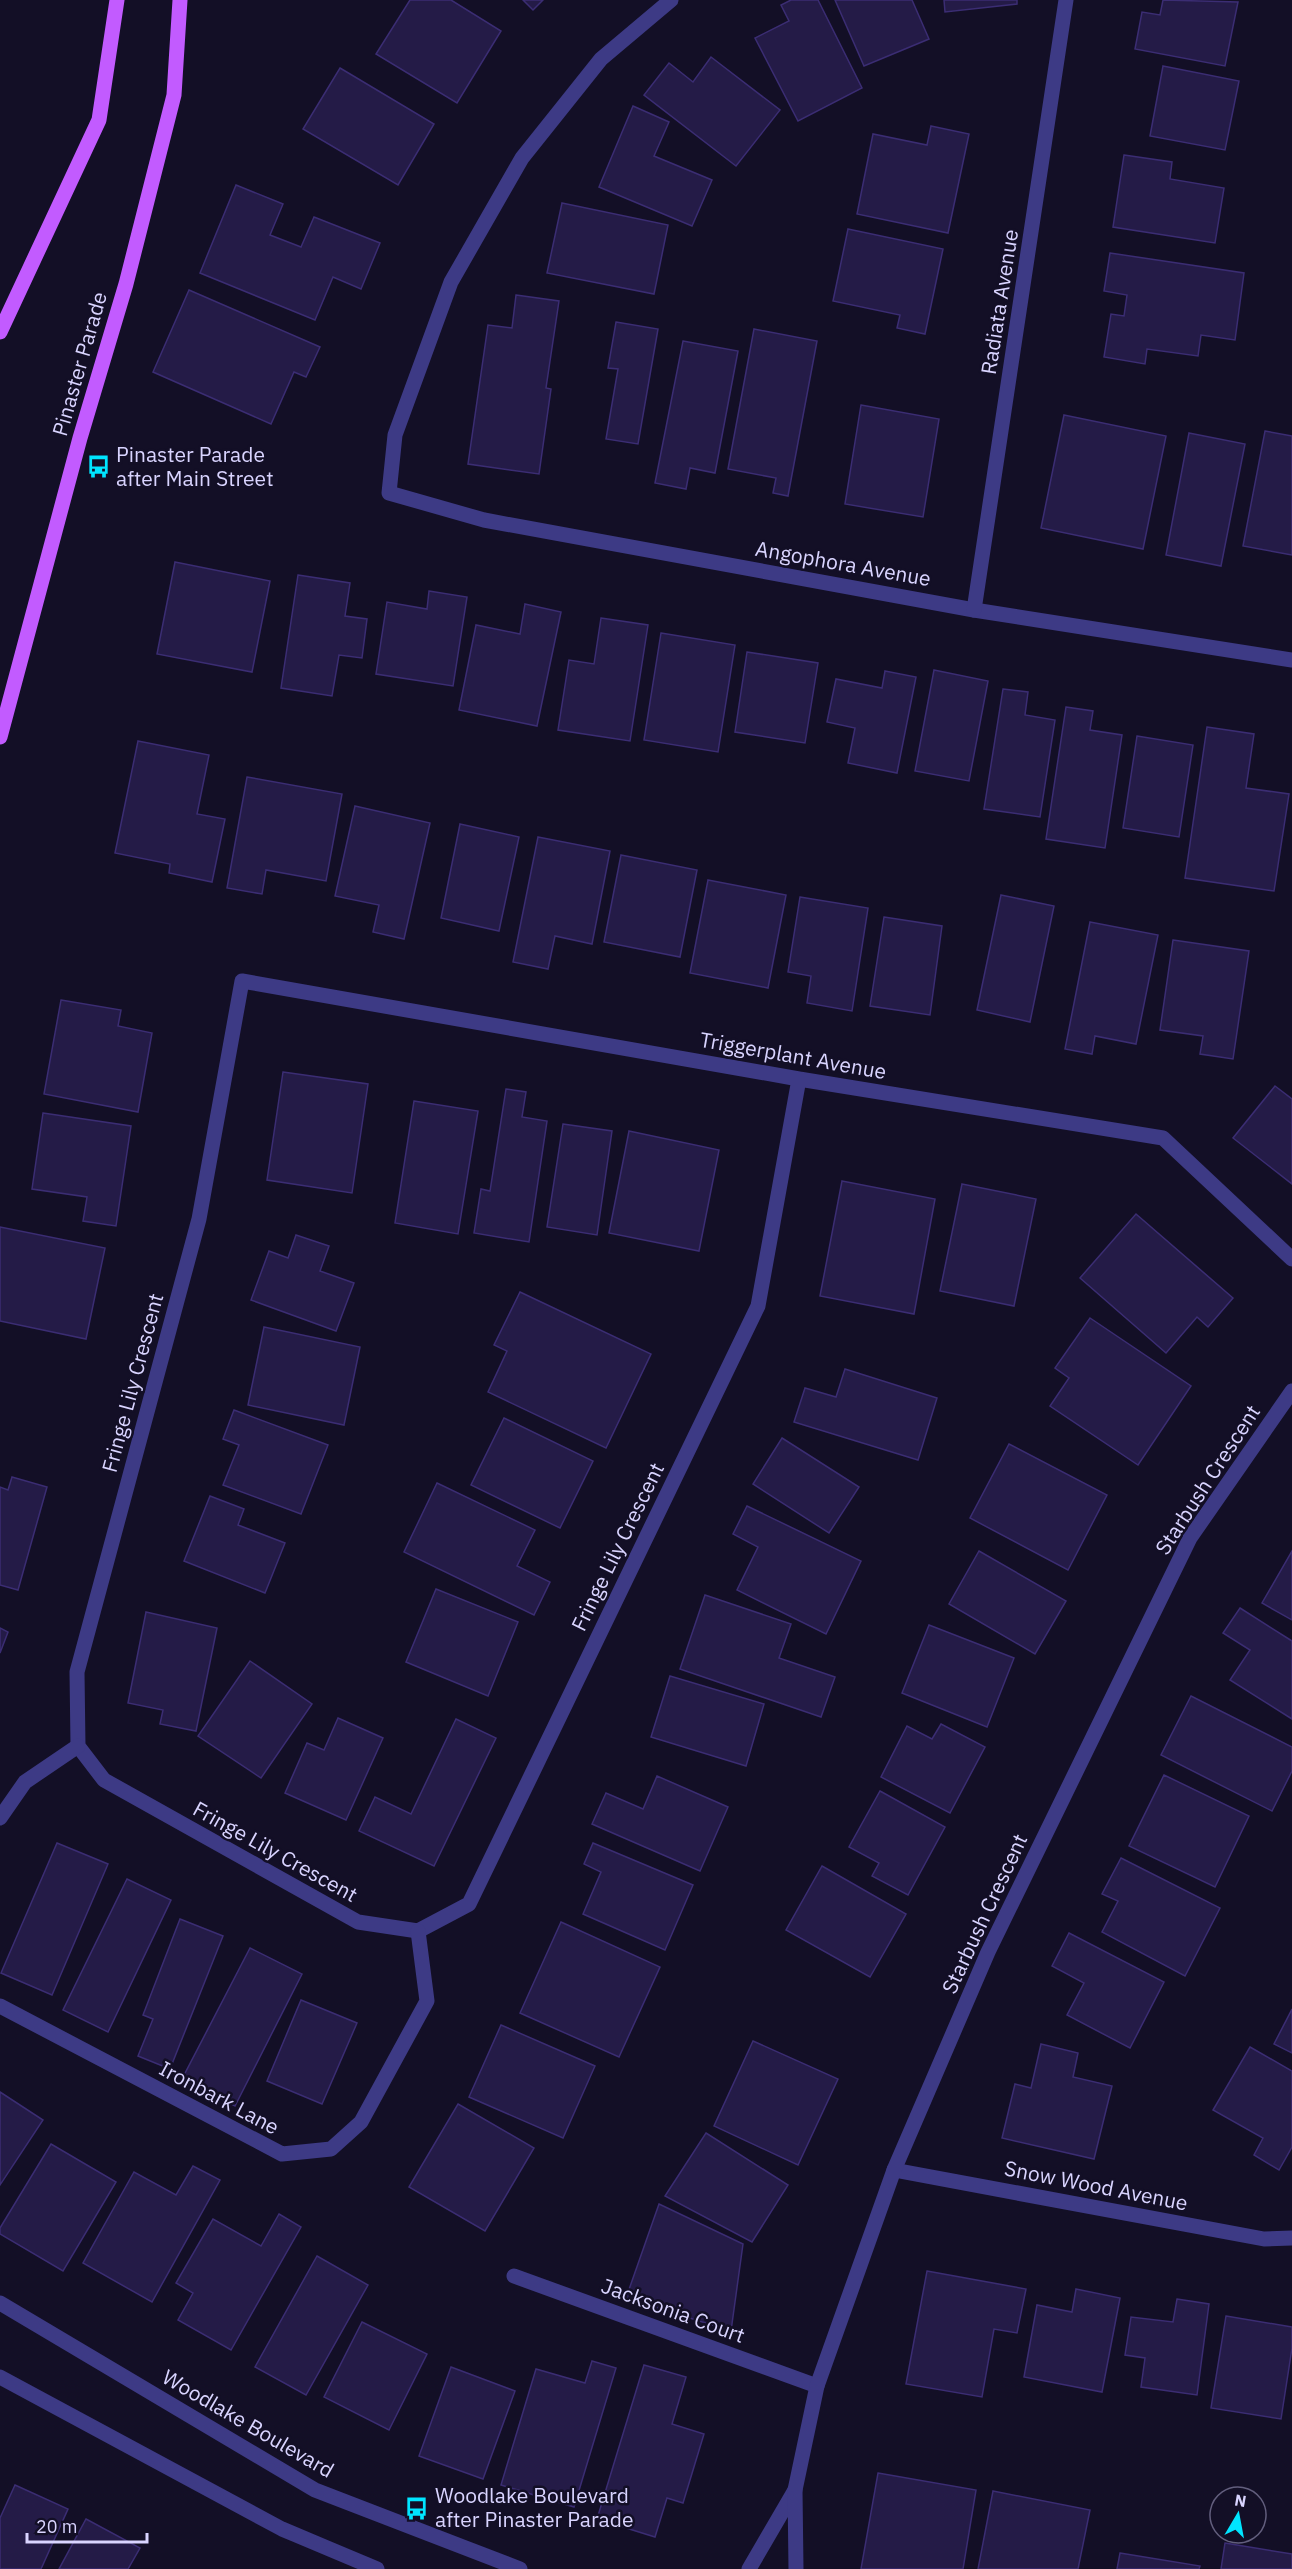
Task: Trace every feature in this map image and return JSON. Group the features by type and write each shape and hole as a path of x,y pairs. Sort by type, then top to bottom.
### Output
{"main road":[{"path":"0,332 99,120 117,0"},
{"name":"Pinaster Parade","path":"0,737 80,438 126,284 174,95 180,0"}],"street":[{"name":"Angophora Avenue","path":"671,0 601,59 522,158 451,282 395,435 389,494 484,520 974,610 1292,660"},
{"name":"Radiata Avenue","path":"974,610 1066,0"},
{"name":"Triggerplant Avenue","path":"242,981 799,1079 1163,1138 1292,1259"},
{"name":"Fringe Lily Crescent","path":"242,981 199,1220 77,1671 78,1746 104,1780 358,1922 418,1931 469,1904 758,1306 799,1079"},
{"name":"Starbush Crescent","path":"796,2569 795,2490 817,2386 894,2170 988,1952 1190,1538 1292,1391"},
{"path":"0,1818 25,1782 78,1746"},
{"name":"Ironbark Lane","path":"0,2006 282,2154 331,2149 360,2122 427,2001 418,1931"},
{"name":"Snow Wood Avenue","path":"894,2170 1264,2239 1292,2238"},
{"name":"Jacksonia Court","path":"514,2276 817,2386"},
{"name":"Woodlake Boulevard","path":"0,2303 315,2490 520,2569"},
{"path":"0,2377 282,2529 377,2569"},
{"name":"Starbush Crescent","path":"749,2569 795,2490"}],"building":[{"path":"410,0 451,0 501,31 457,103 376,54"},
{"path":"523,0 543,0 533,10"},
{"path":"791,0 818,0 862,88 798,121 755,38 789,21 781,5"},
{"path":"835,0 912,0 929,39 864,66"},
{"path":"944,0 1017,0 1017,4 945,12"},
{"path":"1163,0 1238,2 1225,66 1135,49 1142,12 1160,15"},
{"path":"711,57 780,110 736,166 644,95 669,63 693,82"},
{"path":"1163,66 1239,81 1225,150 1150,136"},
{"path":"340,68 434,124 398,185 303,129"},
{"path":"633,106 669,122 654,156 712,180 692,226 599,187"},
{"path":"931,126 969,134 948,233 857,214 873,134 927,145"},
{"path":"1124,155 1172,162 1170,179 1224,188 1215,243 1113,227"},
{"path":"236,185 283,204 270,235 301,247 314,217 380,243 361,289 333,277 315,320 200,273"},
{"path":"562,203 668,225 654,294 547,273"},
{"path":"848,229 943,249 925,334 897,328 900,315 833,301"},
{"path":"1110,253 1244,273 1235,340 1201,335 1198,356 1147,349 1145,364 1104,357 1111,314 1124,316 1127,295 1104,291"},
{"path":"189,290 320,347 306,377 294,372 271,424 153,372"},
{"path":"516,295 559,301 546,388 551,389 539,474 468,464 488,325 512,328"},
{"path":"616,322 658,329 638,444 606,439 618,369 608,368"},
{"path":"754,329 817,341 788,496 773,493 776,478 728,469"},
{"path":"683,341 738,351 715,473 690,468 686,489 655,483"},
{"path":"861,405 939,419 923,517 845,504"},
{"path":"1064,415 1166,436 1143,549 1041,528"},
{"path":"1265,431 1292,436 1292,555 1243,546"},
{"path":"1189,433 1245,444 1221,566 1166,555"},
{"path":"175,562 270,581 252,672 157,654"},
{"path":"298,575 350,583 345,616 367,619 362,658 339,655 332,696 281,688"},
{"path":"429,591 467,597 453,686 376,674 387,602 427,609"},
{"path":"525,604 561,612 537,726 459,710 476,625 520,634"},
{"path":"601,618 648,625 630,741 558,730 569,660 594,664"},
{"path":"661,633 735,645 718,752 644,740"},
{"path":"747,652 818,663 805,743 735,732"},
{"path":"934,670 988,681 969,781 915,771"},
{"path":"885,671 916,677 897,773 848,763 855,728 827,722 836,679 882,688"},
{"path":"1003,689 1028,692 1025,715 1055,720 1040,817 984,809"},
{"path":"1066,707 1093,711 1090,730 1122,735 1105,848 1046,839"},
{"path":"1207,727 1254,734 1246,788 1289,794 1274,891 1185,878"},
{"path":"1137,736 1193,745 1179,837 1123,828"},
{"path":"138,741 209,755 197,814 225,819 212,882 169,873 170,864 115,853"},
{"path":"247,777 342,794 326,881 266,870 262,894 227,888"},
{"path":"355,806 430,823 404,939 373,932 379,905 335,896"},
{"path":"460,824 519,837 499,931 441,918"},
{"path":"538,837 610,851 592,944 555,936 548,969 513,962"},
{"path":"621,855 697,870 680,957 604,942"},
{"path":"708,880 786,895 768,988 690,973"},
{"path":"1001,895 1054,906 1030,1022 977,1010"},
{"path":"800,897 868,908 852,1011 807,1003 811,976 788,972"},
{"path":"884,917 942,926 930,1015 870,1006"},
{"path":"1090,922 1158,935 1136,1044 1095,1036 1092,1054 1065,1049"},
{"path":"1173,940 1249,951 1233,1059 1200,1054 1203,1036 1160,1030"},
{"path":"61,1000 121,1010 118,1026 152,1033 138,1112 44,1094"},
{"path":"283,1072 368,1084 352,1193 267,1180"},
{"path":"1275,1086 1292,1099 1292,1184 1233,1138"},
{"path":"506,1089 526,1092 522,1117 547,1121 529,1242 474,1233 481,1189 490,1191"},
{"path":"414,1101 478,1111 458,1234 395,1223"},
{"path":"43,1113 131,1126 116,1226 83,1221 87,1197 32,1189"},
{"path":"563,1124 612,1131 597,1235 547,1227"},
{"path":"629,1131 719,1150 699,1251 609,1233"},
{"path":"842,1181 935,1199 914,1314 820,1296"},
{"path":"962,1184 1036,1199 1014,1306 940,1291"},
{"path":"1136,1214 1233,1298 1208,1327 1197,1317 1166,1353 1080,1278"},
{"path":"0,1227 105,1248 86,1339 0,1321"},
{"path":"296,1235 329,1246 320,1271 354,1283 336,1331 251,1300 269,1251 288,1258"},
{"path":"520,1292 651,1354 606,1448 488,1392 507,1351 494,1345"},
{"path":"1090,1318 1191,1386 1138,1465 1050,1406 1069,1378 1055,1368"},
{"path":"264,1327 360,1347 344,1425 248,1405"},
{"path":"845,1369 937,1398 918,1460 794,1422 805,1388 836,1397"},
{"path":"234,1410 328,1445 301,1514 223,1485 239,1445 223,1439"},
{"path":"504,1418 593,1461 560,1528 471,1485"},
{"path":"782,1438 859,1487 829,1533 753,1484"},
{"path":"1009,1444 1107,1495 1068,1570 970,1518"},
{"path":"12,1477 47,1487 18,1590 0,1585 0,1487 8,1490"},
{"path":"437,1483 535,1530 517,1566 550,1582 534,1615 404,1552"},
{"path":"210,1496 244,1509 238,1525 285,1543 265,1593 184,1561"},
{"path":"747,1506 861,1561 826,1634 737,1590 758,1547 733,1534"},
{"path":"979,1551 1066,1601 1035,1654 949,1604"},
{"path":"1292,1551 1292,1620 1262,1603"},
{"path":"436,1589 518,1622 488,1696 406,1662"},
{"path":"705,1595 791,1624 779,1658 835,1677 821,1717 680,1669"},
{"path":"1240,1608 1292,1641 1292,1719 1230,1680 1250,1650 1223,1633"},
{"path":"146,1612 217,1628 196,1731 160,1724 163,1710 128,1703"},
{"path":"929,1625 1014,1658 987,1727 902,1693"},
{"path":"0,1628 8,1632 0,1653"},
{"path":"250,1661 312,1704 261,1778 198,1736"},
{"path":"670,1676 764,1704 746,1766 651,1737"},
{"path":"1191,1696 1292,1747 1292,1771 1272,1811 1161,1755"},
{"path":"338,1718 383,1738 346,1820 285,1793 307,1743 324,1750"},
{"path":"456,1719 496,1738 434,1866 359,1831 375,1797 411,1814"},
{"path":"941,1724 985,1747 950,1813 881,1777 907,1726 932,1739"},
{"path":"1164,1775 1249,1816 1215,1887 1129,1846"},
{"path":"657,1776 728,1807 700,1871 592,1824 606,1793 643,1809"},
{"path":"880,1791 945,1827 908,1895 872,1876 879,1863 849,1847"},
{"path":"57,1843 108,1864 52,1995 1,1973"},
{"path":"593,1843 693,1885 665,1950 583,1914 601,1872 584,1864"},
{"path":"1121,1858 1220,1908 1185,1976 1102,1932 1118,1901 1102,1894"},
{"path":"822,1866 906,1914 870,1977 786,1930"},
{"path":"127,1879 171,1900 108,2032 63,2010"},
{"path":"180,1919 223,1936 170,2069 138,2056 153,2019 143,2015"},
{"path":"561,1922 660,1967 619,2057 520,2013"},
{"path":"1069,1933 1164,1982 1130,2048 1067,2015 1084,1983 1052,1966"},
{"path":"250,1948 302,1974 235,2106 182,2079"},
{"path":"301,2000 357,2023 322,2104 267,2081"},
{"path":"1292,2009 1292,2053 1274,2044"},
{"path":"501,2025 595,2066 563,2138 469,2097"},
{"path":"753,2041 838,2079 798,2165 714,2126"},
{"path":"1041,2044 1078,2053 1073,2077 1112,2086 1094,2159 1002,2138 1015,2084 1031,2088"},
{"path":"1250,2047 1292,2071 1292,2147 1279,2170 1254,2155 1263,2138 1213,2110"},
{"path":"0,2092 43,2120 0,2185"},
{"path":"458,2104 534,2148 485,2231 409,2187"},
{"path":"706,2133 788,2185 752,2242 665,2196"},
{"path":"51,2144 116,2182 63,2271 0,2234 0,2228"},
{"path":"193,2166 220,2180 152,2302 83,2263 134,2172 176,2195"},
{"path":"659,2204 743,2244 731,2331 626,2298"},
{"path":"279,2214 301,2227 231,2350 178,2320 193,2293 176,2283 213,2219 261,2246"},
{"path":"317,2256 368,2285 306,2395 255,2367"},
{"path":"927,2271 1026,2289 1017,2333 994,2329 982,2397 906,2384"},
{"path":"1076,2289 1120,2298 1102,2392 1024,2377 1037,2305 1072,2312"},
{"path":"1177,2299 1209,2304 1197,2395 1141,2387 1145,2358 1125,2355 1131,2317 1173,2322"},
{"path":"1226,2316 1292,2327 1292,2348 1281,2419 1211,2408"},
{"path":"362,2322 427,2354 389,2430 324,2397"},
{"path":"592,2361 616,2368 574,2507 501,2485 536,2369 585,2383"},
{"path":"644,2365 686,2377 672,2424 704,2434 683,2503 667,2498 655,2537 597,2519"},
{"path":"451,2367 515,2391 483,2479 419,2456"},
{"path":"878,2473 976,2490 963,2569 861,2569"},
{"path":"15,2485 68,2509 41,2569 0,2569 0,2518"},
{"path":"993,2491 1090,2510 1078,2569 978,2569"},
{"path":"86,2519 140,2548 128,2569 59,2569"},
{"path":"1225,2545 1292,2554 1292,2569 1221,2569"},
{"path":"1120,2553 1200,2566 1199,2569 1117,2569"}],"place":[{"name":"Pinaster Parade after Main Street","path":"98,467"},
{"name":"Woodlake Boulevard after Pinaster Parade","path":"417,2508"}]}
